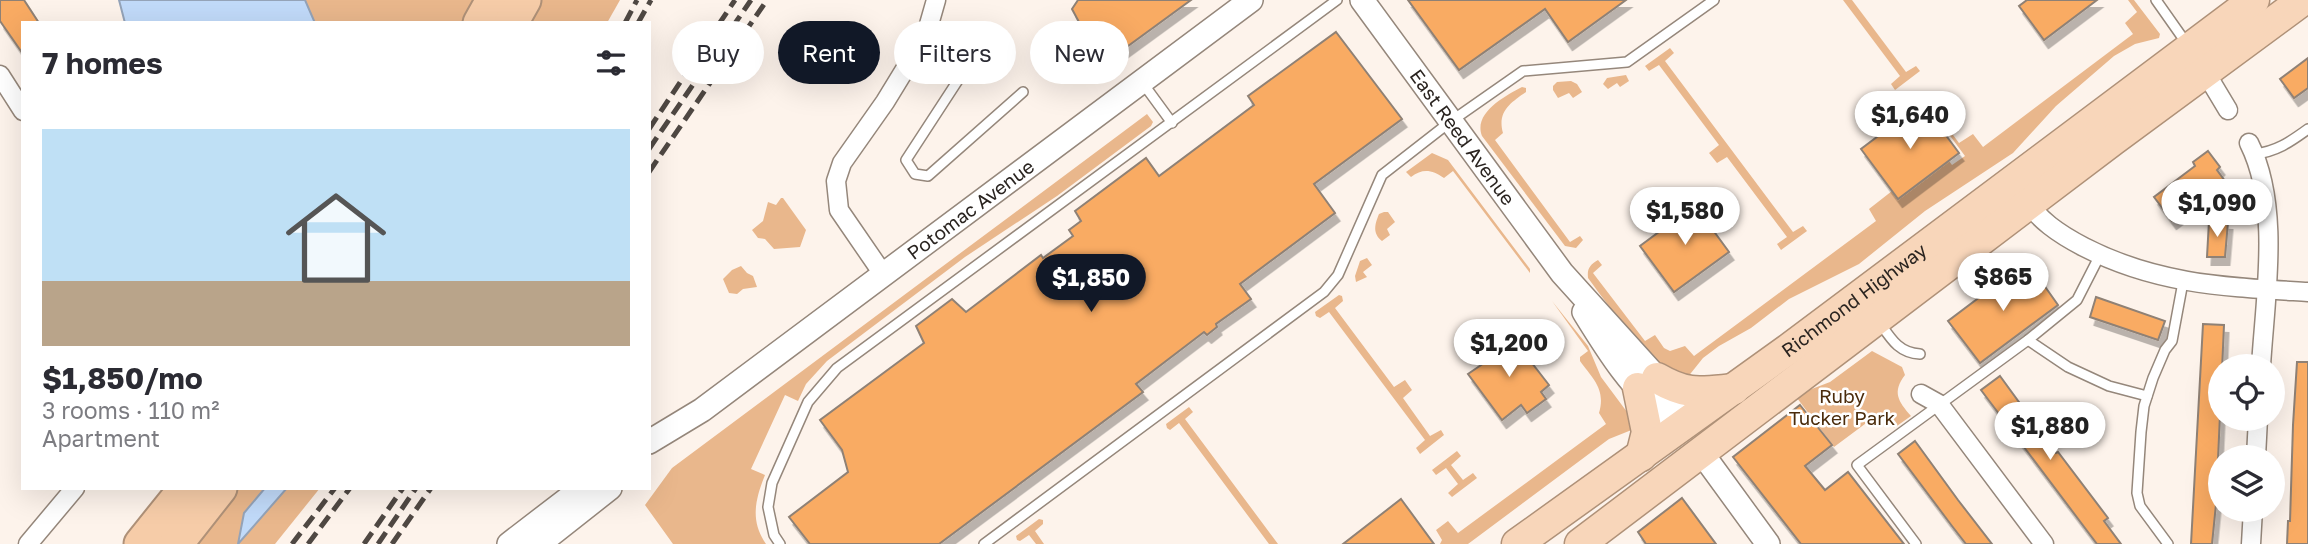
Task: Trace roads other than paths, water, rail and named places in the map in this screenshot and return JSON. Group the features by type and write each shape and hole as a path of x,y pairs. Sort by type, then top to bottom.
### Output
{"highway":[{"path":"481,21 493,0"},
{"path":"512,21 524,0"},
{"name":"Richmond Highway","path":"2198,61 2254,0"},
{"name":"Richmond Highway","path":"1682,440 1734,389 2021,192 2198,61 2303,0"},
{"name":"Richmond Highway","path":"1517,544 1877,318 2021,192"},
{"path":"1580,544 1653,489 1682,440 1647,432 1648,383 1688,392 1734,389"},
{"path":"141,544 184,490"},
{"path":"176,544 218,490"}],"street":[{"path":"929,21 936,0"},
{"name":"Potomac Avenue","path":"651,454 690,418 1251,0"},
{"name":"East Reed Avenue","path":"1362,0 1562,273 1648,383 1680,409 1682,440 1768,544"},
{"path":"2198,61 2228,110"},
{"path":"0,75 21,108"},
{"path":"883,274 839,210 836,181 842,163 896,84"},
{"path":"2252,148 2267,209 2262,354"},
{"path":"2021,192 2038,217 2068,238 2100,255 2149,274 2183,282 2308,292"},
{"path":"1920,394 1939,404 2044,544"},
{"name":"Potomac Avenue","path":"651,441 690,418"},
{"path":"28,544 73,490"},
{"path":"509,544 579,490"},
{"path":"538,544 607,490"},
{"path":"2251,544 2252,522"}],"lane":[{"path":"780,544 774,535 768,507 772,483 808,402 837,368 1337,0"},
{"path":"984,544 1324,292 1338,275 1382,175 1450,122 1523,71 1627,62 1714,0"},
{"path":"2156,0 2198,61"},
{"path":"1142,82 1172,123"},
{"path":"956,84 906,160 915,174 928,176 1023,92"},
{"path":"2252,148 2270,152 2308,129"},
{"path":"1916,544 1857,465 2028,340 2077,300 2100,255"},
{"path":"2168,544 2140,506 2137,493 2141,432 2147,396 2165,350 2172,341 2183,282"},
{"path":"1877,318 1901,349 1910,354 1920,354"},
{"path":"2028,340 2068,367 2109,386 2147,396"}],"water":[{"path":"119,0 305,0 314,21 124,21"},
{"path":"263,490 285,490 238,544 244,513"}],"railway":[{"path":"626,21 637,0"},
{"path":"639,21 651,0"},
{"path":"651,126 735,0"},
{"path":"651,146 751,0"},
{"path":"651,169 767,0"},
{"path":"292,544 333,490"},
{"path":"308,544 348,490"},
{"path":"364,544 402,490"},
{"path":"378,544 415,490"},
{"path":"392,544 430,490"}],"park label":[{"name":"Ruby Tucker Park","path":"1842,407"}]}
